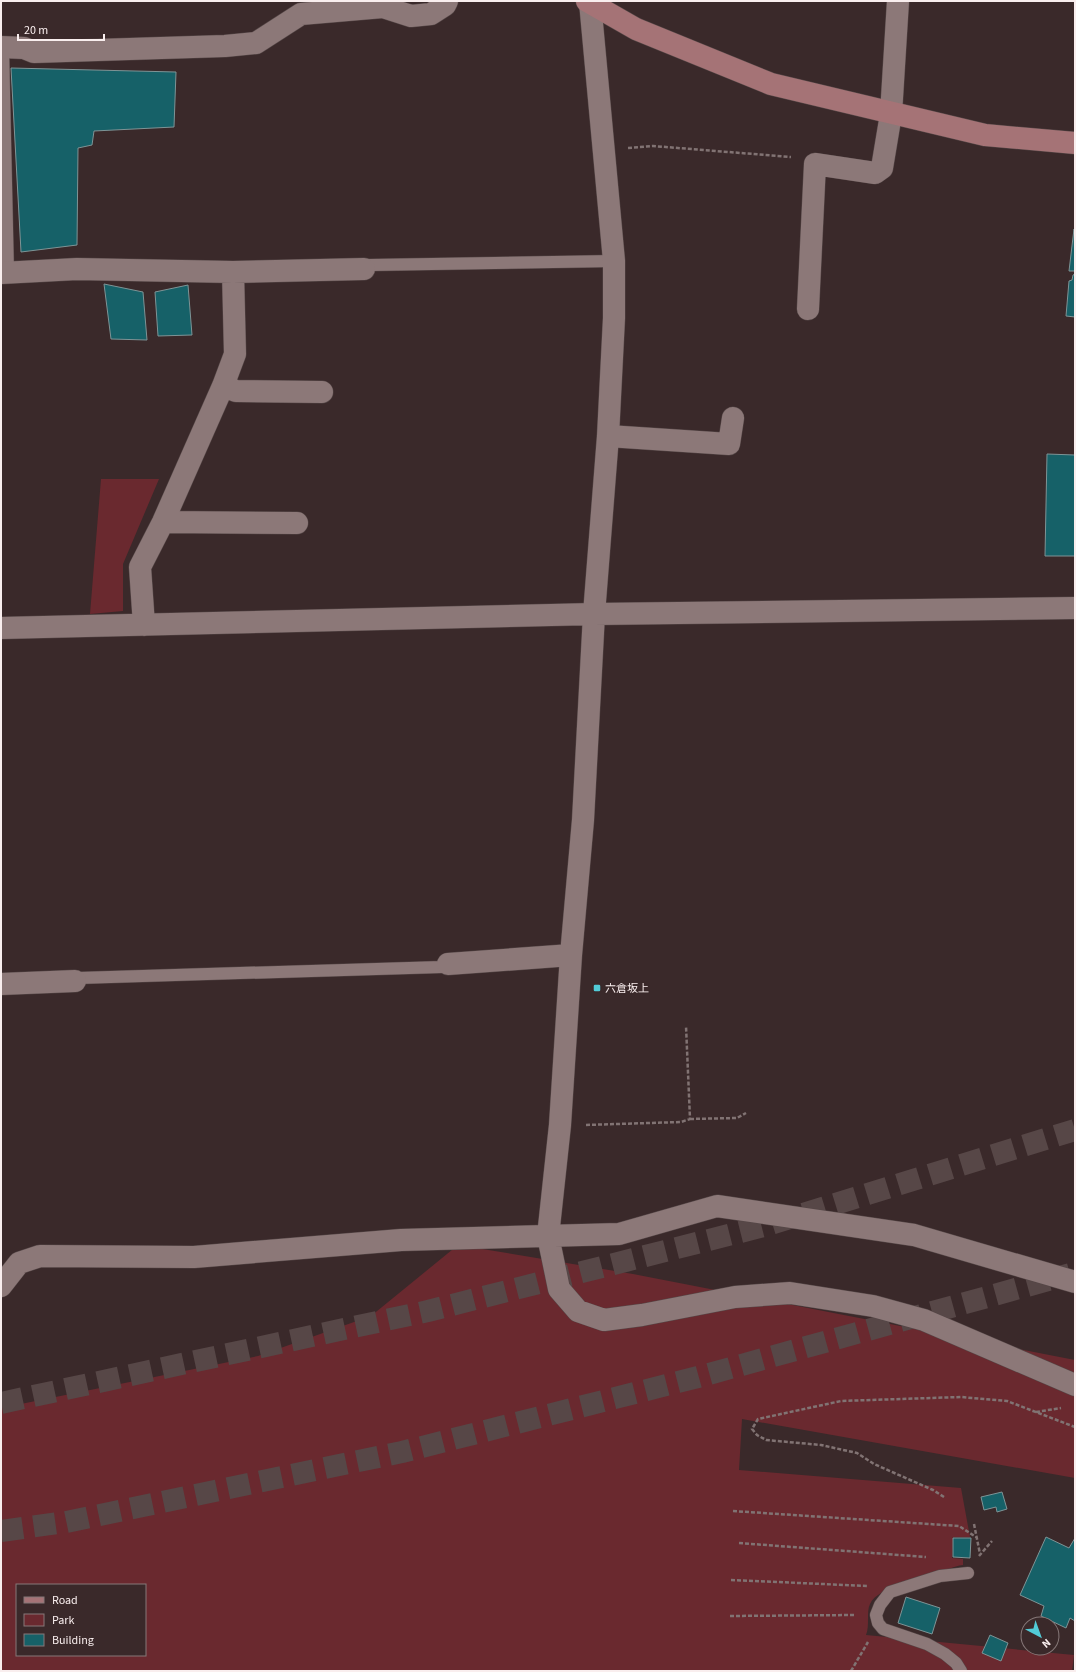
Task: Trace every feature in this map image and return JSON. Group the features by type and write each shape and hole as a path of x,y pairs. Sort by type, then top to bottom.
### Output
{"street":[{"path":"2,47 24,48 34,52 225,46 256,43 301,14 383,7 411,16 431,14 447,1"},
{"path":"808,310 815,164 875,173 882,168 891,114 898,1"},
{"path":"588,2 636,29 771,84 891,114 985,135 1075,143"},
{"path":"588,2 614,260 614,318 608,436 594,614 583,820 571,955 560,1126 548,1236 559,1289 578,1310 604,1320 642,1315 735,1296 790,1293 873,1306 924,1320 1075,1385"},
{"path":"5,273 77,269 233,272 364,269"},
{"path":"144,625 140,568 163,522 223,386 235,354 233,272"},
{"path":"223,386 236,391 322,392"},
{"path":"608,436 729,444 733,418"},
{"path":"163,522 297,523"},
{"path":"1,628 594,614 1075,608"},
{"path":"448,964 571,955"},
{"path":"1,984 75,981"},
{"path":"1,1286 19,1262 40,1256 194,1257 401,1240 619,1234 717,1206 914,1235 1075,1282"}],"lane":[{"path":"2,47 5,273"},
{"path":"364,269 370,266 614,260"},
{"path":"75,981 78,978 442,967 448,964"},
{"path":"961,1671 956,1662 945,1654 927,1644 883,1629 878,1620 880,1605 890,1592 940,1576 968,1573"}],"path":[{"path":"604,150 653,146 806,159 815,164"},
{"path":"686,1026 690,1119"},
{"path":"560,1126 681,1122 690,1119 736,1118 746,1114"},
{"path":"944,1497 934,1490 874,1464 857,1453 821,1445 766,1440 757,1435 752,1428 758,1419 841,1401 961,1397 1007,1402 1075,1427"},
{"path":"1034,1412 1068,1408"},
{"path":"733,1511 959,1526 976,1537"},
{"path":"974,1524 980,1554"},
{"path":"739,1543 884,1555 947,1558 955,1575"},
{"path":"731,1580 882,1586 890,1592"},
{"path":"730,1616 878,1620 873,1633 851,1671"}],"green space":[{"path":"101,479 159,479 123,564 123,611 90,614"},
{"path":"458,1245 633,1274 1075,1360 1075,1478 742,1419 739,1470 961,1488 970,1537 953,1537 952,1558 963,1559 963,1565 953,1567 930,1577 890,1588 875,1598 870,1604 868,1611 868,1627 866,1635 1020,1650 1020,1656 1060,1656 1060,1654 1074,1655 1072,1671 1,1671 1,1408 258,1356 371,1316"}],"building":[{"path":"11,68 176,72 174,127 94,131 92,145 78,148 77,245 21,252"},
{"path":"1074,229 1075,271 1069,271"},
{"path":"1075,274 1075,317 1066,316 1069,281 1072,280 1073,275"},
{"path":"104,284 143,292 147,340 111,339"},
{"path":"188,285 192,335 158,336 155,292"},
{"path":"1047,454 1075,455 1075,556 1045,556"},
{"path":"1002,1492 1007,1509 997,1512 996,1507 984,1510 981,1497"},
{"path":"1046,1537 1069,1548 1075,1538 1075,1621 1070,1618 1066,1628 1060,1625 1060,1616 1041,1616 1044,1606 1020,1595"},
{"path":"953,1538 971,1538 970,1558 953,1557"},
{"path":"906,1597 940,1608 932,1634 898,1623"},
{"path":"990,1635 1008,1643 1001,1661 982,1653"}],"tunnel":[{"path":"1,1403 428,1311 764,1226 1075,1130"},
{"path":"1,1531 66,1522 402,1452 698,1377 1070,1274"}],"place":[{"name":"六倉坂上","path":"597,988"}]}
